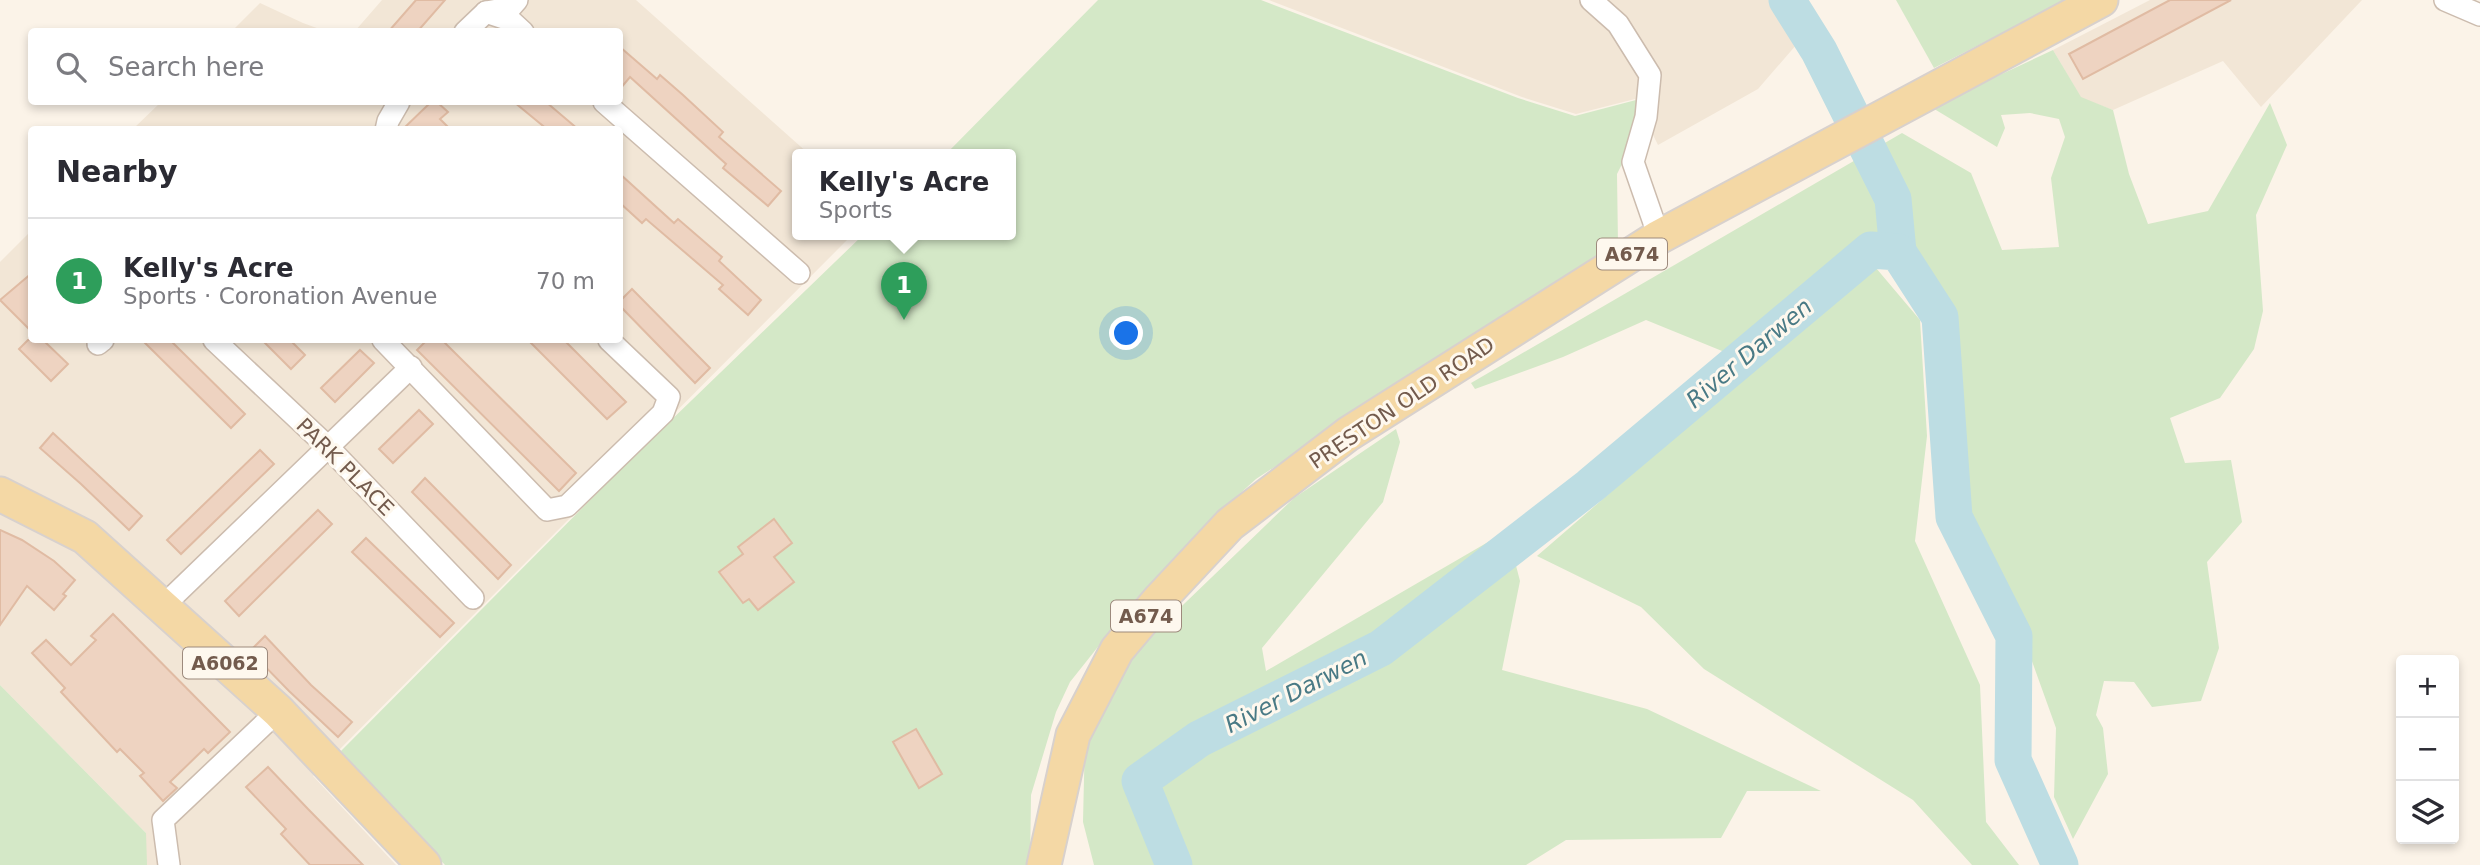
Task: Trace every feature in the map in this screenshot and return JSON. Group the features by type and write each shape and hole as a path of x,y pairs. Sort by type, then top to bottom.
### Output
{"main road":[{"name":"PRESTON OLD ROAD","path":"1044,865 1073,735 1117,650 1230,524 1348,434 1659,237 2101,0"},
{"name":"A6062","path":"0,494 85,537 278,711 424,865"}],"street":[{"path":"486,6 510,8 517,0"},
{"path":"1591,0 1618,23 1650,75 1646,117 1633,162 1659,237"},
{"path":"2445,0 2480,15"},
{"path":"468,28 486,6"},
{"path":"486,6 519,28"},
{"path":"387,126 397,105"},
{"path":"607,105 799,272"},
{"name":"PARK PLACE","path":"217,343 328,447 473,598"},
{"path":"386,343 547,510 567,506 663,413 669,397 612,343"},
{"path":"162,607 411,367"},
{"path":"169,865 163,820 278,711"}],"shaded area":[{"path":"382,0 636,0 803,149 792,149 792,240 847,240 313,776 396,865 121,865 146,833 0,685 0,262 28,234 28,343 623,343 623,126 136,126 158,105 623,105 623,28 358,28"},
{"path":"1269,0 1779,0 1803,37 1758,89 1658,145 1635,99 1576,114 1522,97"},
{"path":"2150,0 2362,0 2261,107 2223,61 2113,110 2081,98 2053,50"},
{"path":"260,3 317,28 235,28"}],"green space":[{"path":"1098,0 1261,0 1518,98 1575,116 1636,100 1645,118 1617,174 1618,244 1256,479 1201,529 1136,599 1070,682 1056,712 1031,795 1030,865 445,865 341,751 635,455 858,240 1016,240 1016,149 951,149"},
{"path":"1896,0 2067,0 1934,68"},
{"path":"2053,50 2081,97 2113,110 2129,174 2148,224 2208,211 2270,103 2287,145 2256,215 2263,311 2254,349 2220,398 2170,418 2185,463 2231,460 2242,522 2207,562 2219,648 2201,701 2152,707 2134,682 2104,681 2096,715 2103,728 2108,774 2073,839 2054,797 2056,728 2015,614 1968,523 1950,448 1951,302 1900,240 1875,240 1727,353 1646,320 1563,357 1475,389 1471,383 1902,133 1971,173 2002,250 2059,247 2051,178 2065,137 2059,119 2030,113 2001,115 2005,128 1997,147 1931,107"},
{"path":"1876,268 1920,320 1927,436 1915,541 1980,685 1986,822 2019,865 1972,865 1913,800 1704,669 1641,607 1537,556 1856,280"},
{"path":"1396,429 1400,442 1383,502 1262,648 1266,671 1507,531 1520,581 1502,670 1647,709 1821,791 1747,791 1721,838 1566,840 1526,865 1094,865 1083,822 1085,736 1132,654 1294,498"},
{"path":"0,685 146,833 147,865 0,865"}],"building":[{"path":"416,0 445,0 420,28 392,28"},
{"path":"2170,0 2231,0 2083,79 2069,54"},
{"path":"623,50 657,79 660,75 683,95 723,132 719,137 781,191 768,206 723,168 726,164 630,77 623,85"},
{"path":"428,105 440,105 448,112 440,119 447,126 406,126"},
{"path":"518,105 550,105 574,126 543,126"},
{"path":"623,177 674,223 678,219 722,257 719,261 761,300 748,315 719,289 723,285 646,219 642,223 623,206"},
{"path":"28,276 28,328 0,300"},
{"path":"632,289 710,368 695,383 623,309 623,298"},
{"path":"28,340 28,343 46,343 68,364 51,381 19,349"},
{"path":"145,343 173,343 245,414 231,428"},
{"path":"265,343 293,343 305,355 291,369"},
{"path":"424,343 445,343 576,473 559,491 417,350"},
{"path":"531,343 567,343 626,402 607,419"},
{"path":"360,350 374,363 335,402 321,388"},
{"path":"419,410 433,424 393,463 379,449"},
{"path":"53,433 142,516 129,530 40,448"},
{"path":"260,450 274,464 181,554 167,540"},
{"path":"425,478 511,565 498,579 412,492"},
{"path":"318,510 332,524 239,616 225,601"},
{"path":"774,519 792,543 774,557 794,582 758,610 749,599 743,603 719,572 743,554 738,547"},
{"path":"0,530 22,540 54,561 75,580 54,610 27,586 0,625"},
{"path":"366,538 454,623 440,637 352,552"},
{"path":"113,614 230,732 208,753 204,749 170,782 177,788 163,801 140,776 144,773 120,749 117,752 61,692 65,688 32,653 46,640 71,665 96,640 91,636"},
{"path":"265,636 311,685 352,722 338,737 250,651"},
{"path":"916,729 942,774 919,788 893,742"},
{"path":"268,767 363,865 310,865 281,834 286,829 246,787"}],"waterway":[{"path":"1787,0 1819,51 1893,199 1898,252"},
{"name":"River Darwen","path":"1174,865 1140,781 1199,739 1381,648 1590,486 1871,250 1898,252 1940,317 1954,517 2014,636 2013,760 2060,865"}],"place":[{"name":"Kelly's Acre","path":"904,320"}]}
